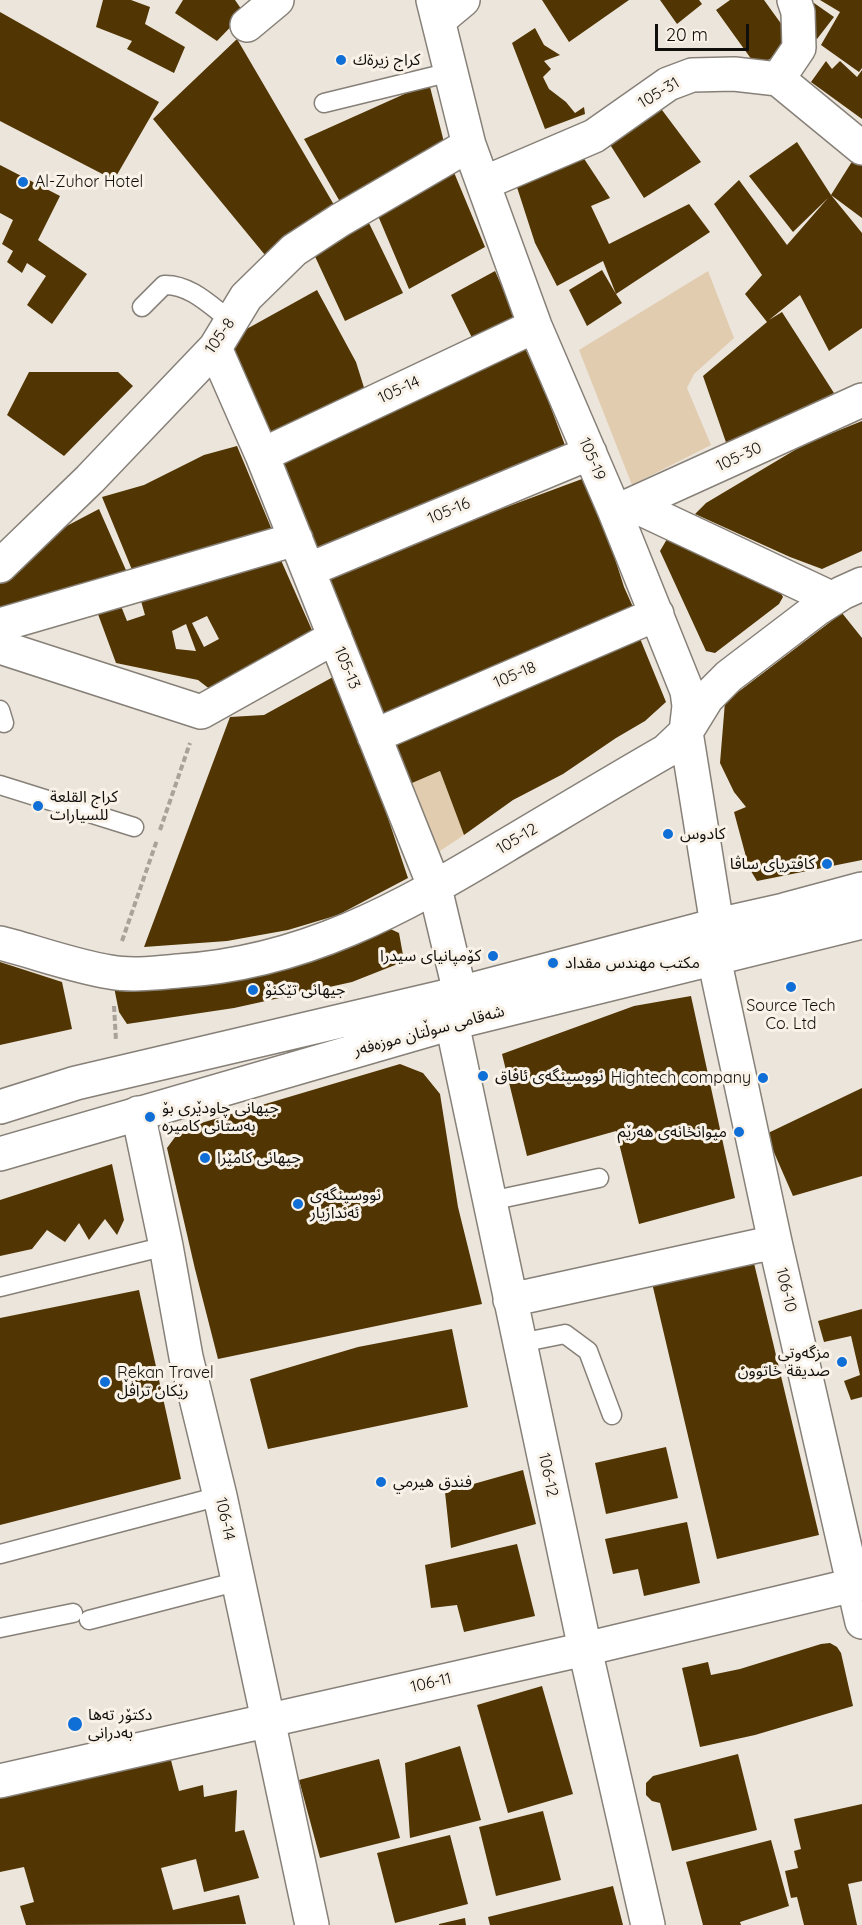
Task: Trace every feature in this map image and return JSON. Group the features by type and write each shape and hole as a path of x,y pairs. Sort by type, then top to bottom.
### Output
{"street":[{"path":"247,25 278,0"},
{"path":"436,11 463,0"},
{"path":"794,0 798,12 799,48 778,79 862,148"},
{"name":"105-19","path":"436,11 469,144 535,326 590,453 624,509 657,614 687,692 689,706 686,732 717,924"},
{"name":"105-31","path":"484,183 594,136 668,84 692,75 734,74 778,79"},
{"name":"105-8","path":"0,566 90,479 223,334 246,297 294,250 340,220 469,144"},
{"name":"105-14","path":"262,454 535,326"},
{"name":"105-13","path":"223,334 262,454 435,888 456,1008"},
{"name":"105-30","path":"624,509 862,400"},
{"name":"105-16","path":"308,570 590,453"},
{"path":"624,509 833,599"},
{"path":"0,625 296,539"},
{"name":"105-12","path":"0,943 111,972 155,973 199,970 242,963 285,953 327,939 435,888 666,751 686,732 707,698 729,676 833,599 862,584"},
{"name":"105-18","path":"374,736 657,614"},
{"path":"0,647 201,712 335,637"},
{"name":"شەقامی سوڵتان موزەفەر","path":"0,1154 138,1113 717,924 783,910 862,889"},
{"name":"شەقامی سوڵتان موزەفەر","path":"0,1107 76,1083 119,1073 714,958 862,922"},
{"name":"106-10","path":"714,958 775,1242 858,1584 862,1622"},
{"name":"106-12","path":"456,1008 490,1202 510,1300 585,1649 648,1925"},
{"name":"106-14","path":"138,1113 166,1246 186,1357 239,1581 312,1925"},
{"path":"510,1300 775,1242"},
{"name":"106-11","path":"0,1781 585,1649 858,1584"}],"lane":[{"path":"324,103 451,72"},
{"path":"142,307 164,285 174,285 190,291 223,334"},
{"path":"0,785 134,827"},
{"path":"490,1202 599,1178"},
{"path":"0,1287 166,1246"},
{"path":"520,1343 565,1334 574,1338 588,1351 612,1415"},
{"path":"0,1554 220,1496"},
{"path":"0,1628 81,1616 239,1581"}],"path":[{"path":"111,972 119,1073"}],"shaded area":[{"path":"708,271 734,338 694,374 687,388 711,445 632,485 579,350"},
{"path":"440,771 464,835 431,857 405,786"}],"building":[{"path":"103,0 131,0 150,7 145,24 185,47 174,73 127,49 132,41 96,27"},
{"path":"183,0 235,0 244,13 217,41 175,13"},
{"path":"542,0 629,0 569,42"},
{"path":"660,0 699,0 702,4 677,24"},
{"path":"730,0 764,0 795,43 757,67 716,10"},
{"path":"820,0 862,0 862,68 859,72 821,45 840,12"},
{"path":"814,3 834,17 817,39 800,27"},
{"path":"0,12 159,102 114,180 0,121"},
{"path":"535,28 544,45 560,55 544,61 551,69 543,77 549,89 566,102 575,113 584,107 585,114 545,129 512,43"},
{"path":"237,39 337,210 265,255 153,119"},
{"path":"826,61 832,69 840,61 857,77 862,70 862,119 811,82"},
{"path":"429,83 446,150 343,207 304,139"},
{"path":"653,98 701,162 644,198 602,132"},
{"path":"797,142 831,195 862,233 862,328 829,351 800,295 769,320 782,312 834,393 729,451 703,376 767,322 745,294 762,275 714,204 739,180 787,245 828,198 793,232 749,176"},
{"path":"577,148 610,198 591,206 609,244 689,204 710,232 616,294 603,261 557,286 535,243 514,178"},
{"path":"858,152 862,155 862,218 831,195"},
{"path":"0,165 60,196 38,240 87,274 52,324 27,305 46,276 27,263 22,273 7,262 13,251 2,244 13,220 0,213"},
{"path":"453,170 485,247 409,289 376,211"},
{"path":"368,221 403,293 345,321 312,250"},
{"path":"602,270 622,303 587,326 569,290"},
{"path":"495,271 521,329 478,350 451,295"},
{"path":"317,290 356,362 366,394 269,440 225,341"},
{"path":"525,348 569,456 314,561 273,459"},
{"path":"29,372 118,372 133,386 64,456 7,415"},
{"path":"862,421 862,551 822,569 695,514 706,503 805,444"},
{"path":"237,446 272,530 135,577 102,497 144,485 204,455"},
{"path":"582,479 610,543 624,587 637,616 379,727 318,583 450,528"},
{"path":"99,509 129,577 0,619 0,561"},
{"path":"667,539 776,585 783,597 779,604 715,653 706,651 660,551"},
{"path":"276,549 315,637 211,690 198,680 116,663 95,606","holes":["141,601 145,615 127,621 121,606","207,616 219,639 204,647 192,623","186,624 196,651 176,649 172,631"]},
{"path":"842,613 862,638 862,860 757,881 749,868 734,812 746,807 734,792 720,763 725,702"},
{"path":"639,636 666,702 645,721 563,774 513,800 464,835 440,771 405,786 384,748"},
{"path":"333,677 356,736 369,761 408,878 338,915 288,930 227,941 144,947 230,717 264,715"},
{"path":"382,925 399,933 403,955 395,965 352,982 234,1008 127,1024 119,1012 111,972"},
{"path":"0,962 62,982 72,1029 0,1045"},
{"path":"691,996 735,1198 639,1224 616,1131 527,1156 502,1054 634,1006"},
{"path":"400,1064 423,1073 440,1094 458,1207 482,1304 218,1359 167,1148 181,1129"},
{"path":"862,1088 862,1176 793,1196 766,1134"},
{"path":"112,1164 124,1220 117,1235 105,1219 89,1240 79,1223 65,1242 47,1230 32,1249 0,1256 0,1200"},
{"path":"753,1259 819,1535 717,1559 652,1283"},
{"path":"139,1290 181,1479 0,1525 0,1318"},
{"path":"862,1309 862,1397 851,1400 844,1381 860,1375 851,1336 824,1342 818,1321"},
{"path":"452,1329 468,1407 268,1449 250,1379 358,1347"},
{"path":"666,1447 678,1498 606,1514 595,1463"},
{"path":"523,1470 536,1524 451,1548 445,1492"},
{"path":"687,1522 700,1583 644,1596 638,1569 613,1574 605,1539"},
{"path":"517,1544 535,1616 464,1632 457,1605 431,1608 425,1565"},
{"path":"830,1643 841,1653 853,1706 755,1735 700,1747 682,1668 708,1662 711,1675"},
{"path":"542,1686 573,1794 508,1813 477,1705"},
{"path":"460,1746 481,1820 410,1838 405,1763"},
{"path":"168,1749 179,1791 203,1785 204,1797 237,1790 235,1832 244,1830 259,1878 204,1892 196,1859 161,1868 173,1910 239,1895 246,1924 26,1925 20,1906 34,1902 24,1867 0,1872 0,1790"},
{"path":"738,1754 757,1830 672,1851 660,1803 652,1801 646,1795 646,1783 653,1776"},
{"path":"379,1759 400,1838 320,1858 299,1780"},
{"path":"862,1804 862,1881 848,1884 857,1925 804,1925 797,1897 791,1898 785,1871 798,1868 794,1851 801,1849 794,1819"},
{"path":"543,1811 561,1880 496,1896 479,1827"},
{"path":"450,1835 468,1904 395,1923 377,1853"},
{"path":"771,1840 789,1906 740,1922 741,1925 703,1925 686,1862"},
{"path":"613,1886 623,1925 490,1925 488,1917"},
{"path":"465,1918 466,1925 439,1925 439,1924"}],"place":[{"name":"كراج زيرةك","path":"341,60"},
{"name":"Al-Zuhor Hotel","path":"23,182"},
{"name":"كراج القلعة للسيارات","path":"38,806"},
{"name":"کادوس","path":"668,834"},
{"name":"کافتریای ساڤا","path":"827,864"},
{"name":"کۆمپانیای سیدرا","path":"493,956"},
{"name":"مكتب مهندس مقداد","path":"553,963"},
{"name":"Source Tech Co. Ltd","path":"791,987"},
{"name":"جیهانی تێکنۆ","path":"253,990"},
{"name":"نووسینگەی ئافاق","path":"483,1076"},
{"name":"Hightech company","path":"763,1078"},
{"name":"جیهانی چاودێری بۆ به‌ستانی كامیره","path":"150,1117"},
{"name":"میوانخانەی هەرێم","path":"739,1132"},
{"name":"جیهانی کامێرا","path":"205,1158"},
{"name":"نووسینگەی ئەندازیار","path":"298,1204"},
{"name":"مزگەوتی صديقة خاتوون","path":"842,1362"},
{"name":"Rekan Travel رێکان تراڤڵ","path":"105,1382"},
{"name":"فندق هيرمي","path":"381,1482"},
{"name":"دکتۆر تەها بەدرانی","path":"75,1724"}]}
